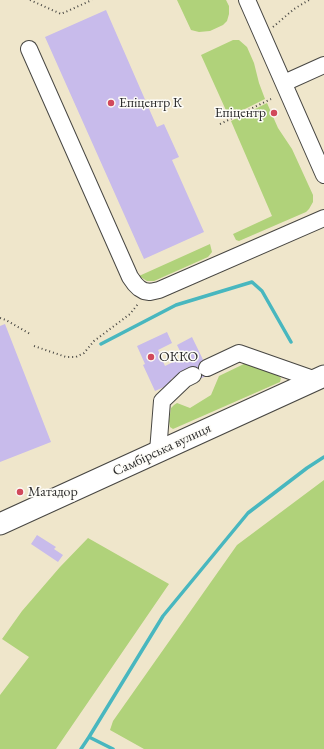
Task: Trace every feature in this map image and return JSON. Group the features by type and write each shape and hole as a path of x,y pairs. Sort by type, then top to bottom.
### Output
{"main road":[{"name":"Самбірська вулиця","path":"0,524 320,378"}],"street":[{"path":"247,0 324,175"},
{"path":"29,49 130,278 139,288 150,292 159,290 324,218"},
{"path":"284,83 324,65"},
{"path":"158,452 162,401 185,379 240,353 320,378"}],"path":[{"path":"30,0 60,14 92,0"},
{"path":"262,33 270,29 294,9 309,0"},
{"path":"220,124 271,99"},
{"path":"34,346 66,357 76,357 84,353 94,341 130,314 150,292"},
{"path":"0,318 30,334"}],"green space":[{"path":"177,0 226,0 229,6 227,21 223,25 210,31 199,32 191,30"},
{"path":"233,40 239,40 247,47 254,63 265,99 229,117 201,55"},
{"path":"267,103 278,128 292,149 313,195 313,202 306,212 239,241 236,240 233,234 272,216 231,121"},
{"path":"210,244 212,252 208,257 154,281 147,281 139,276"},
{"path":"246,363 276,374 281,378 280,382 173,429 170,427 169,421 171,408 174,405 177,403 190,408 211,395 219,376"},
{"path":"324,480 324,749 144,749 110,730 113,721 237,545"},
{"path":"88,538 169,584 56,749 0,749 0,695 29,657 2,639 22,611 60,567"}],"building":[{"path":"106,10 157,127 164,124 179,157 172,160 204,232 144,259 45,37"},
{"path":"5,324 51,442 0,462 0,326"},
{"path":"167,332 172,343 158,350 165,366 183,357 177,345 192,337 210,374 196,381 190,370 171,379 173,383 155,391 143,365 145,364 137,346"},
{"path":"37,535 56,547 54,549 63,555 58,562 31,544"}],"waterway":[{"path":"101,344 176,305 252,282 262,291 291,342"},
{"path":"113,749 89,737 163,616 248,513 307,468 324,457"},
{"path":"81,749 89,737"}],"place":[{"name":"Епіцентр К","path":"111,103"},
{"name":"Епіцентр","path":"274,113"},
{"name":"ОККО","path":"151,357"},
{"name":"Матадор","path":"20,492"}]}
